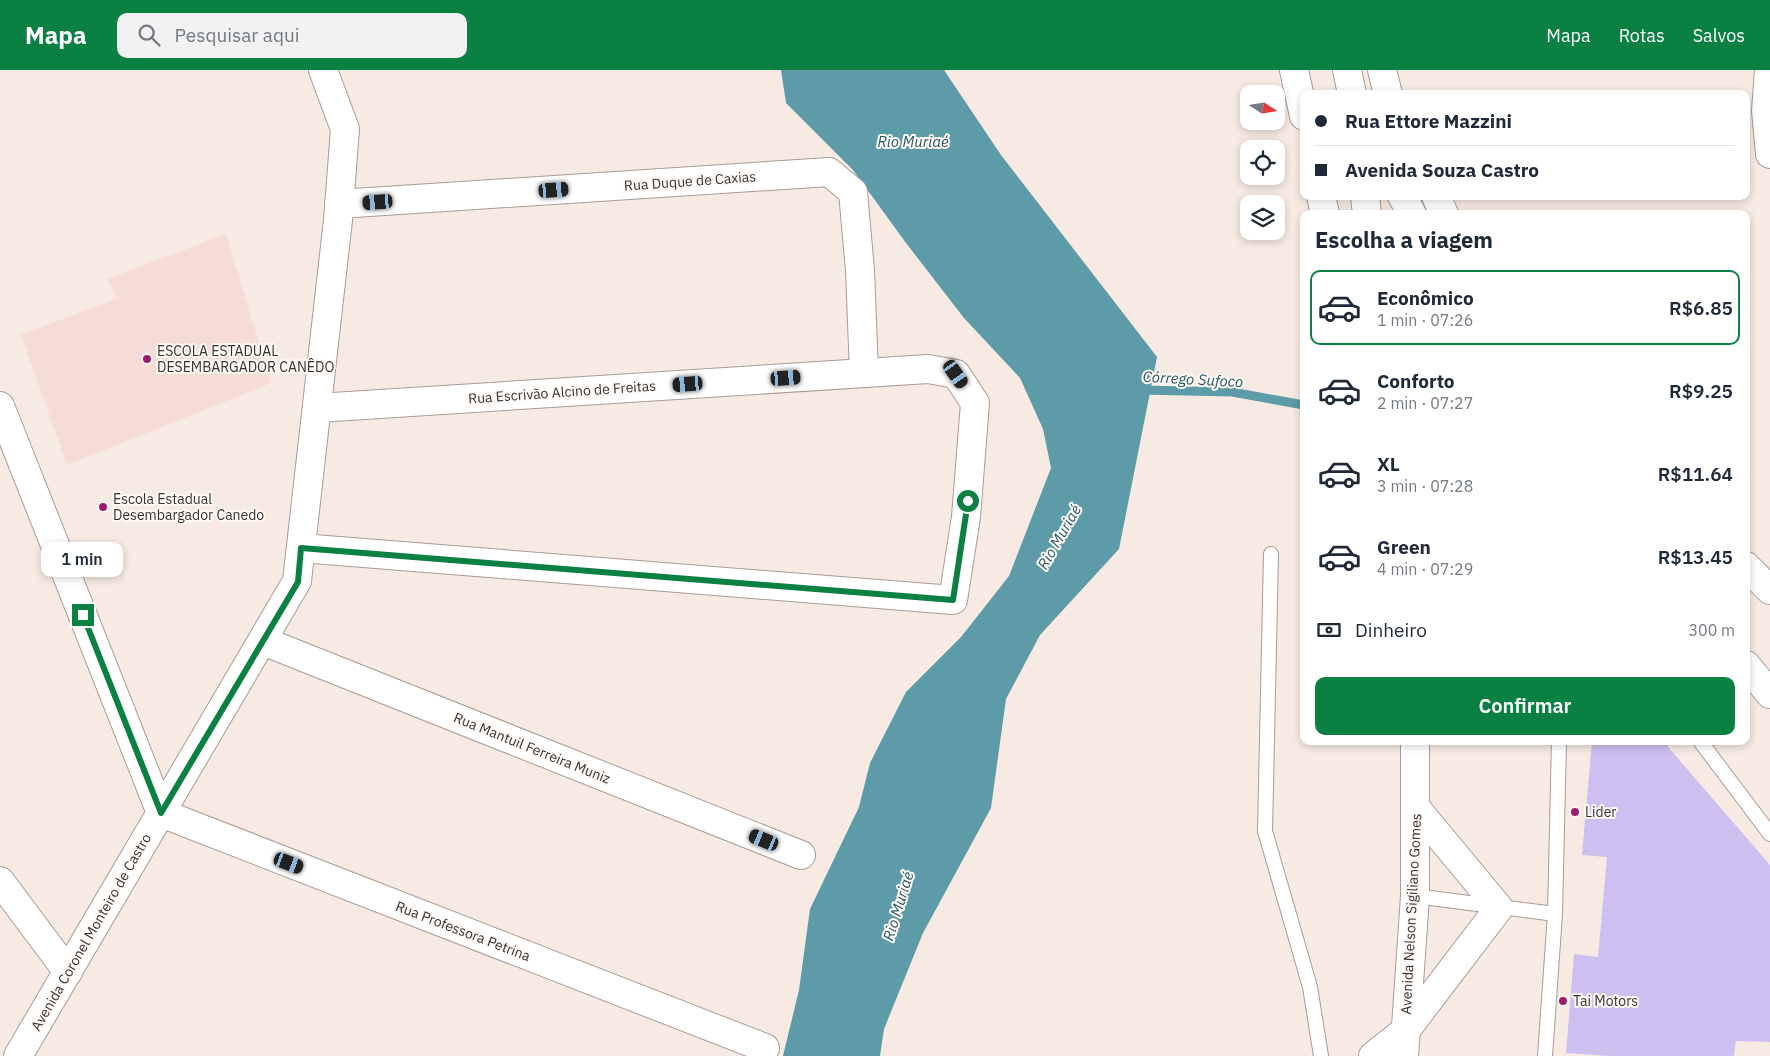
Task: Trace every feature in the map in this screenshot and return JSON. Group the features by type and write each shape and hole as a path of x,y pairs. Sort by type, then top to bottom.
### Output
{"main road":[{"name":"Avenida Coronel Monteiro de Castro","path":"18,1056 298,582 339,204 344,129 323,70"},
{"path":"1294,70 1300,98"},
{"path":"1347,70 1351,90"},
{"path":"1382,70 1387,90"},
{"path":"1769,70 1766,111 1770,154"},
{"name":"Rua Duque de Caxias","path":"339,204 829,172 853,192 860,270 864,373"},
{"name":"Rua Escrivão Alcino de Freitas","path":"301,548 953,600 966,517 976,403 956,374 928,369 317,408"},
{"path":"0,406 161,813"},
{"path":"1750,570 1770,590"},
{"name":"Rua Mantuil Ferreira Muniz","path":"262,641 801,855"},
{"path":"1750,670 1770,694"},
{"name":"Avenida Nelson Sigiliano Gomes","path":"1405,1043 1415,896 1416,745"},
{"path":"1373,1056 1405,1043 1499,908 1416,808"},
{"name":"Rua Professora Petrina","path":"161,813 764,1048"},
{"path":"0,881 68,972"}],"lane":[{"path":"1271,554 1265,831 1310,987 1321,1056"},
{"path":"1545,1056 1555,914 1559,745"},
{"path":"1703,745 1770,834"},
{"path":"1415,896 1555,914"}],"shaded area":[{"name":"ESCOLA ESTADUAL DESEMBARGADOR CANÊDO","path":"226,234 271,383 67,465 21,335 118,298 107,279"}],"water":[{"name":"Rio Muriaé","path":"781,70 944,70 1001,155 1157,357 1119,549 1040,635 1006,699 991,808 923,933 884,1029 880,1056 783,1056 799,990 810,909 859,807 870,763 906,692 961,637 1009,576 1051,468 1043,429 1020,378 964,318 853,170 786,103"}],"building":[{"path":"1592,745 1668,745 1770,865 1770,1042 1736,1041 1734,1056 1610,1056 1566,1053 1574,954 1598,957 1607,857 1582,855"}],"waterway":[{"name":"Córrego Sufoco","path":"1140,390 1232,392 1300,404"}],"place":[{"name":"ESCOLA ESTADUAL DESEMBARGADOR CANÊDO","path":"147,359"},
{"name":"Escola Estadual Desembargador Canedo","path":"103,507"},
{"name":"Lider","path":"1575,812"},
{"name":"Tai Motors","path":"1563,1001"}],"route":[{"path":"83,615 161,813 298,582 301,548 953,600 968,501"}]}
